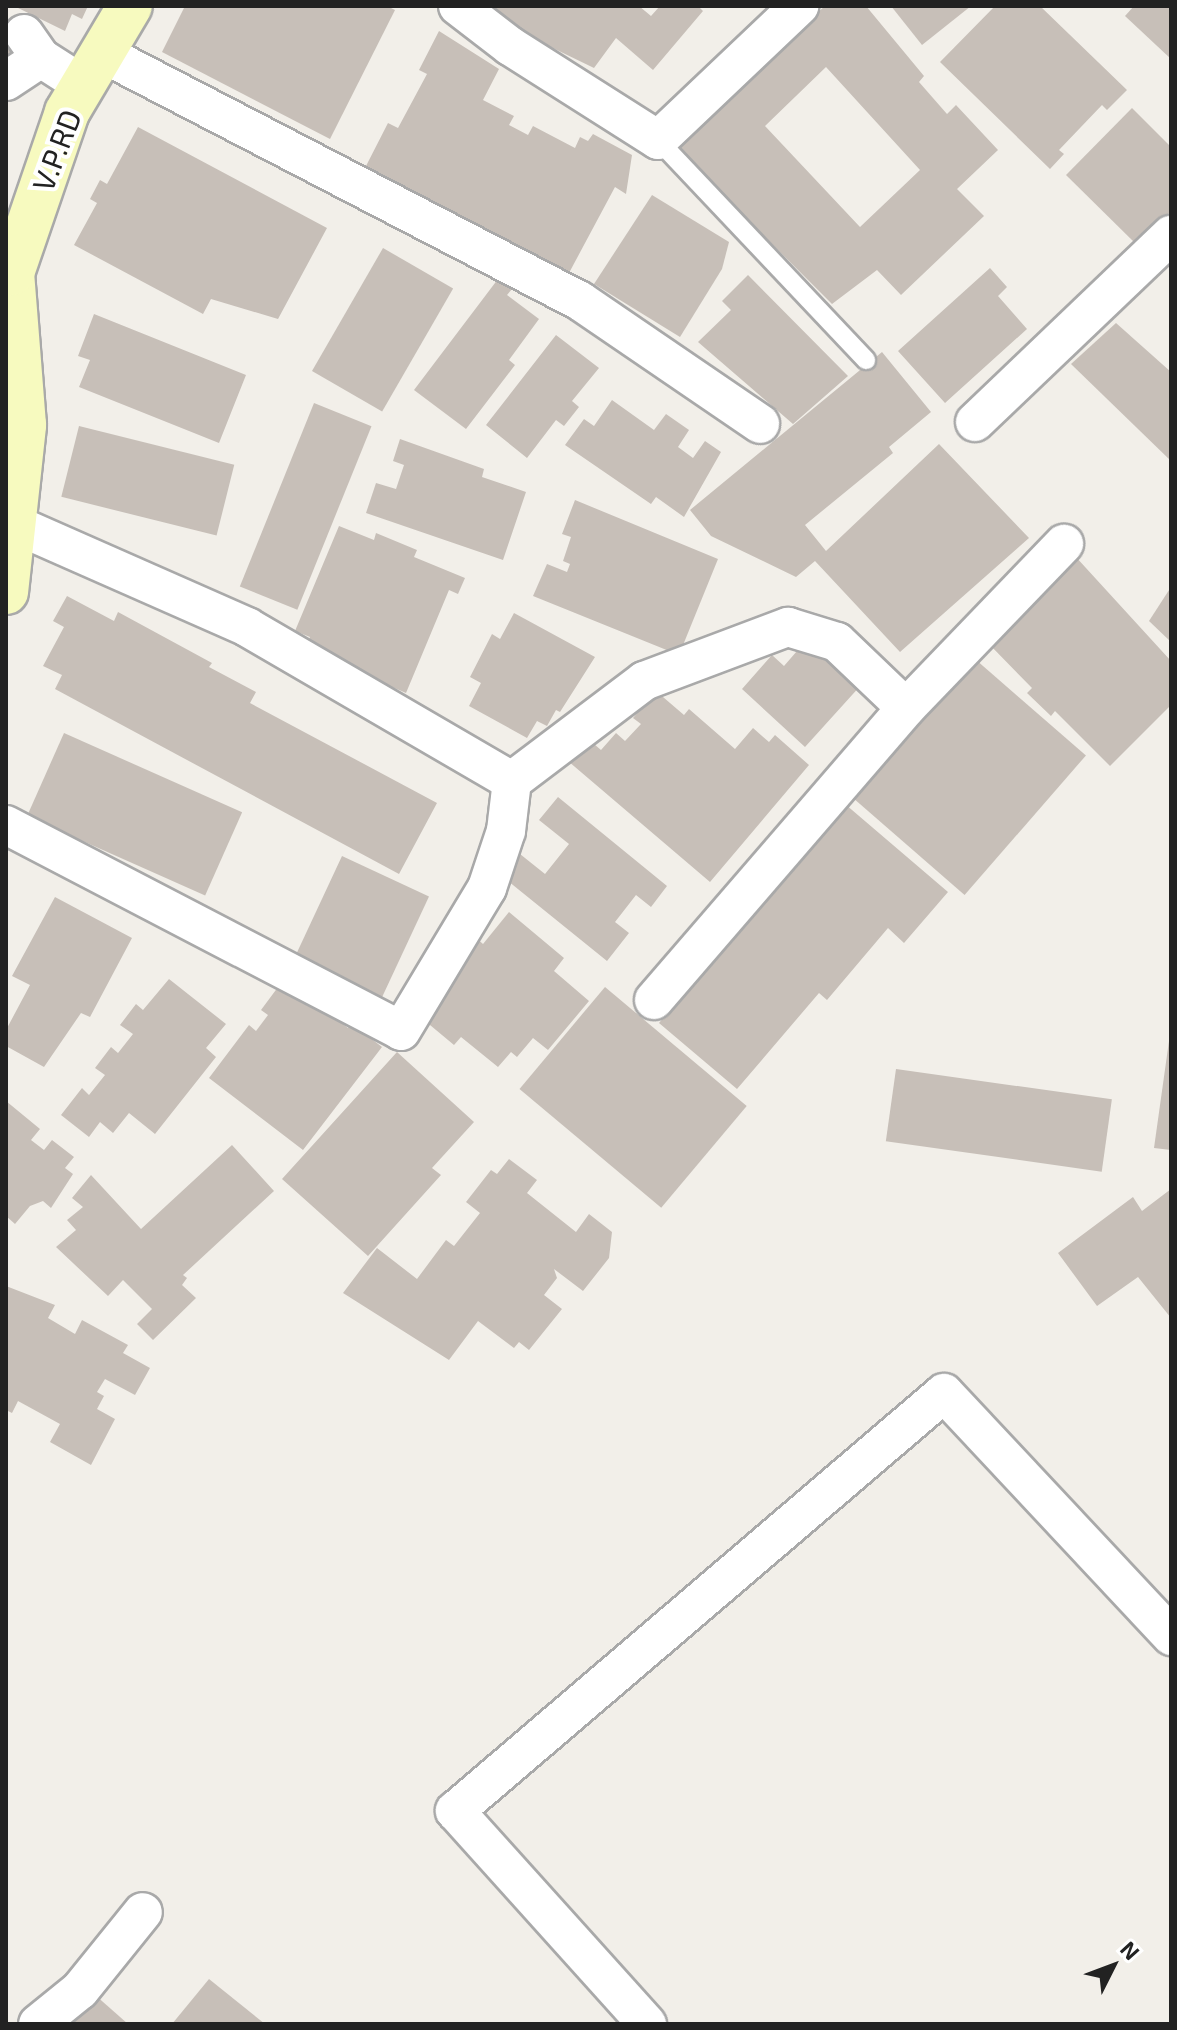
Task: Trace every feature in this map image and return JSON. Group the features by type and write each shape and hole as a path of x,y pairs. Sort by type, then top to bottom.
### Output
{"street":[{"name":"V.P.RD","path":"6,592 24,425 12,273 67,112 130,6"},
{"path":"458,6 510,46 658,140 799,6"},
{"path":"6,81 32,46 92,69 580,301 760,424"},
{"path":"975,422 1171,235"},
{"path":"14,524 247,627 512,781"},
{"path":"654,1000 906,708 1064,544"},
{"path":"6,825 401,1031 487,888 506,831 512,781 644,681 788,627 837,642 906,708"},
{"path":"647,2024 455,1811 944,1393 1171,1636"},
{"path":"38,2024 80,1990 143,1912"}],"lane":[{"path":"658,140 866,360"}],"building":[{"path":"14,6 88,6 82,19 72,14 65,31"},
{"path":"185,6 387,6 395,10 330,139 162,52"},
{"path":"488,6 639,6 651,16 660,6 698,6 703,11 653,70 616,38 594,68 528,36"},
{"path":"825,6 866,6 924,76 919,82 947,114 956,105 998,150 957,189 984,216 901,295 877,270 832,304 670,142","holes":["826,67 920,170 860,227 765,126"]},
{"path":"891,6 971,6 922,45"},
{"path":"995,6 1040,6 1127,90 1107,110 1102,105 1059,150 1064,154 1050,169 940,62"},
{"path":"1134,6 1171,6 1171,59 1125,16"},
{"path":"6,25 24,50 6,64"},
{"path":"439,31 499,69 483,100 514,116 509,125 528,135 533,126 575,148 580,137 588,141 593,134 632,155 626,194 615,187 569,273 366,166 388,123 398,128 427,74 419,70"},
{"path":"1132,108 1171,147 1171,211 1137,245 1066,175"},
{"path":"138,127 327,228 278,319 211,299 203,314 74,245 97,203 90,199 100,180 107,184"},
{"path":"652,195 729,242 722,269 680,337 594,284"},
{"path":"383,248 453,288 382,411 312,371"},
{"path":"990,268 1007,287 998,296 1027,329 945,403 898,351"},
{"path":"748,275 848,376 793,424 698,342 731,310 722,301"},
{"path":"498,279 512,289 507,295 539,319 509,360 515,365 466,429 414,390"},
{"path":"94,314 246,375 219,443 79,387 90,360 78,356"},
{"path":"1116,323 1171,372 1171,461 1071,364"},
{"path":"556,335 599,368 572,401 579,407 564,426 556,420 527,458 486,425"},
{"path":"882,352 931,412 889,447 893,453 805,525 826,551 939,444 1029,538 900,652 815,561 796,577 711,536 690,510"},
{"path":"612,400 654,430 666,414 689,430 678,447 693,458 705,441 721,452 684,517 656,497 651,504 565,445 584,419 594,426"},
{"path":"314,403 371,426 297,610 240,587"},
{"path":"79,426 234,465 217,536 61,497"},
{"path":"400,439 484,469 482,477 526,492 503,560 366,513 376,483 396,489 404,465 393,461"},
{"path":"575,500 718,559 679,655 533,596 547,564 567,572 570,564 563,561 571,537 562,534"},
{"path":"339,526 374,540 376,533 417,550 414,557 465,578 458,594 449,590 406,693 305,649 310,637 295,631"},
{"path":"1075,556 1171,661 1171,705 1110,766 1055,711 1051,716 1027,693 1032,688 988,643"},
{"path":"1171,587 1171,642 1149,621"},
{"path":"67,596 114,621 118,612 212,663 209,667 256,692 250,703 437,803 399,874 55,689 62,675 43,666 64,627 53,621"},
{"path":"514,613 595,657 560,712 556,710 547,726 537,721 527,738 469,706 481,683 470,677 492,634 500,639"},
{"path":"797,651 819,652 827,660 832,656 862,684 805,747 742,689 772,655 784,666"},
{"path":"975,659 1086,755 965,895 854,799"},
{"path":"656,691 684,715 689,709 735,749 753,728 769,742 775,735 809,765 710,882 568,761 587,738 601,750 616,733 625,741 641,724 633,718"},
{"path":"64,733 242,812 205,895 27,816"},
{"path":"558,797 667,886 651,907 636,895 615,922 629,933 607,961 497,872 515,850 545,874 569,844 539,820"},
{"path":"845,804 948,892 904,943 888,928 827,1000 819,993 737,1089 659,1023"},
{"path":"342,856 429,897 382,998 295,958"},
{"path":"55,897 132,938 90,1017 81,1013 44,1067 6,1046 6,1030 30,985 12,976"},
{"path":"509,912 564,958 554,971 589,1001 548,1050 533,1038 517,1057 511,1052 498,1067 461,1037 454,1045 418,1015 474,936 483,944"},
{"path":"169,979 226,1024 206,1048 216,1057 155,1134 129,1113 113,1133 100,1122 89,1137 61,1115 82,1088 89,1095 105,1075 95,1068 111,1047 118,1053 133,1034 120,1025 136,1004 143,1010"},
{"path":"284,979 348,1028 351,1023 382,1047 303,1150 209,1078 249,1025 256,1031 268,1015 261,1010"},
{"path":"605,987 747,1106 661,1208 520,1089"},
{"path":"1171,1041 1171,1150 1154,1148"},
{"path":"397,1052 474,1122 432,1168 441,1175 368,1256 282,1179"},
{"path":"896,1069 1112,1099 1102,1172 886,1141"},
{"path":"6,1101 40,1129 31,1140 44,1150 52,1140 74,1157 65,1168 73,1174 51,1208 43,1201 30,1206 15,1224 6,1216"},
{"path":"232,1145 274,1191 183,1275 187,1278 182,1285 196,1298 153,1340 137,1324 152,1309 123,1280 108,1296 56,1247 76,1230 67,1220 83,1207 72,1198 91,1175 141,1229"},
{"path":"509,1159 537,1180 527,1193 576,1232 589,1214 612,1232 609,1258 583,1291 554,1269 557,1278 544,1295 562,1309 529,1350 519,1342 514,1348 478,1321 449,1360 343,1293 377,1248 417,1279 446,1240 454,1246 480,1213 466,1202 491,1170 497,1174"},
{"path":"1171,1189 1171,1318 1138,1277 1097,1306 1058,1253 1133,1197 1142,1211"},
{"path":"6,1286 55,1305 48,1318 75,1334 82,1320 128,1345 123,1353 150,1368 135,1395 105,1379 97,1392 104,1396 97,1409 115,1419 91,1465 50,1442 60,1424 18,1401 12,1413 6,1410"},
{"path":"209,1979 265,2024 172,2024"},
{"path":"94,1994 128,2024 67,2024"}]}
